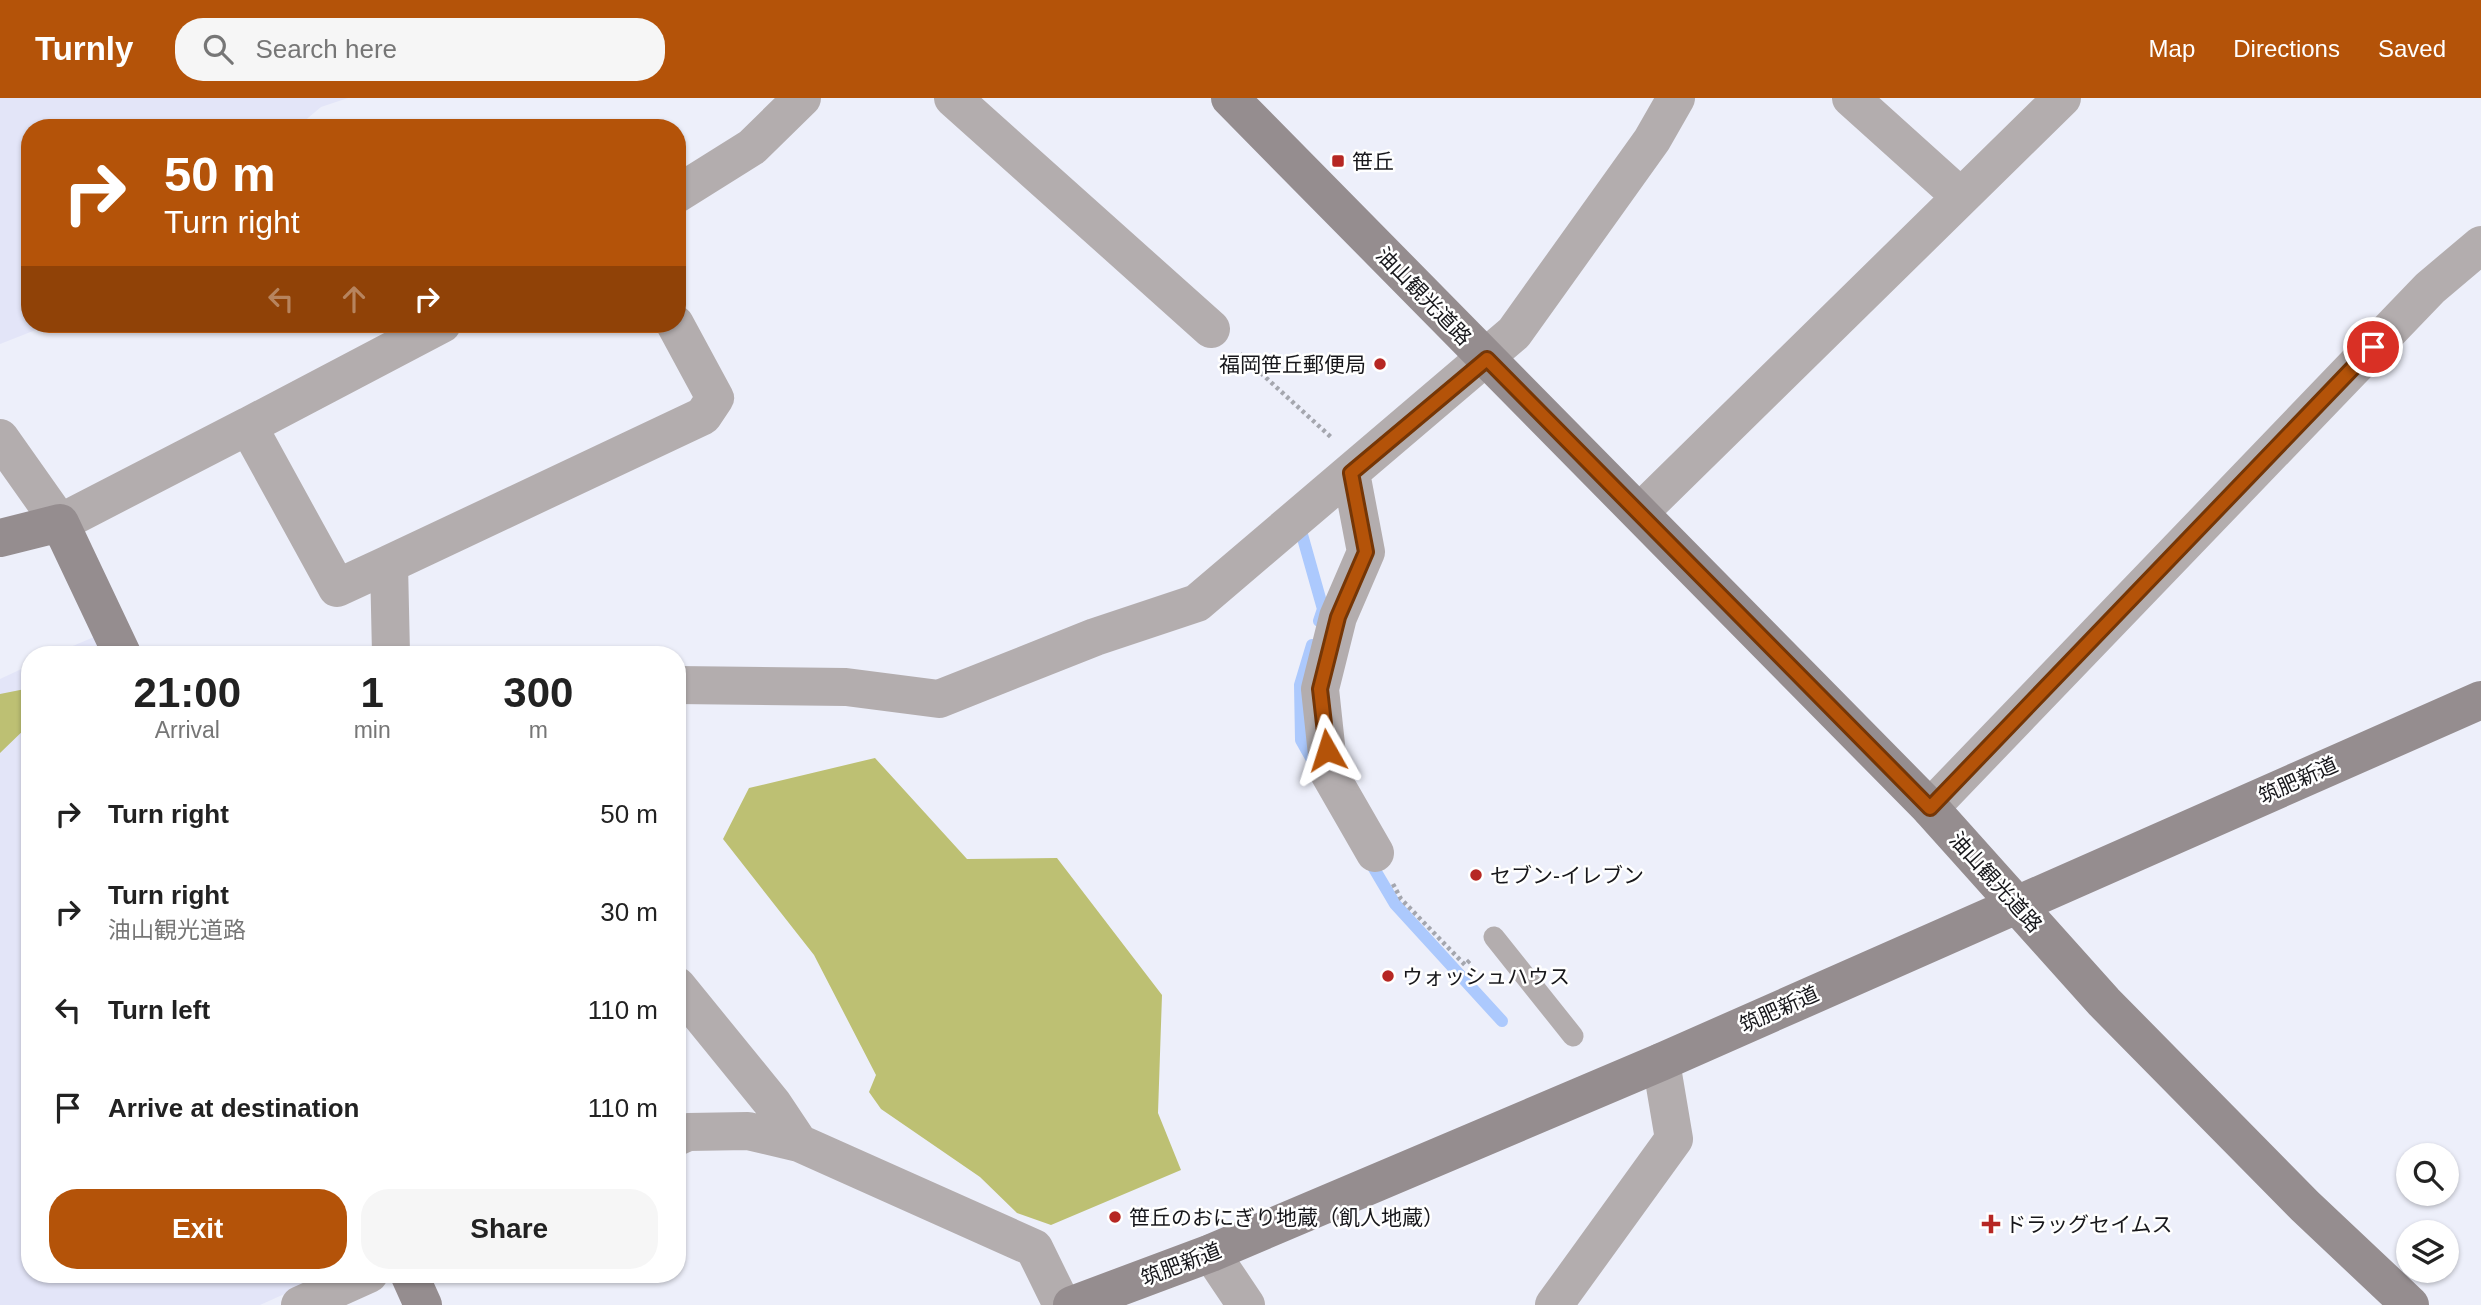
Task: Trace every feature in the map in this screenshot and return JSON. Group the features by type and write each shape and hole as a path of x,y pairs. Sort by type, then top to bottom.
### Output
{"street":[{"path":"686,188 752,147 802,98"},
{"path":"953,98 1211,328"},
{"name":"油山観光道路","path":"1230,98 1930,808 2104,1002 2218,1119 2410,1305"},
{"path":"686,685 846,687 939,699 1095,637 1196,603 1487,359 1514,333 1652,141 1676,98"},
{"path":"1851,98 1961,197"},
{"path":"1640,512 2062,98"},
{"path":"1930,808 2430,288 2481,246"},
{"path":"0,538 60,523 425,333"},
{"path":"248,426 337,588 703,416 715,398 680,333"},
{"path":"0,438 60,523 118,646"},
{"path":"1356,469 1366,552 1338,617 1320,689 1329,773 1375,853"},
{"path":"389,564 391,646"},
{"name":"筑肥新道","path":"1072,1305 1211,1253 1661,1062 2481,700"},
{"path":"686,997 773,1104 799,1143"},
{"path":"1554,1305 1674,1139 1661,1062"},
{"path":"686,1133 748,1131 799,1143 1034,1248 1062,1305"},
{"path":"1211,1253 1246,1305"},
{"path":"300,1305 349,1283"},
{"path":"413,1283 423,1305"}],"lane":[{"path":"1494,937 1573,1036"}],"path":[{"path":"1211,328 1356,469"},
{"path":"1375,853 1401,899 1465,965 1494,937"}],"shaded area":[{"path":"0,98 348,98 321,107 307,119 21,119 21,333 28,333 0,344"},
{"path":"94,637 98,646 73,646"},
{"path":"21,669 21,1283 309,1283 260,1305 0,1305 0,679"}],"green space":[{"path":"21,690 21,733 0,753 0,694"},
{"path":"875,758 967,859 1057,858 1162,995 1158,1113 1181,1170 1051,1225 1017,1213 980,1177 881,1109 869,1092 876,1075 814,955 723,839 749,788"}],"waterway":[{"path":"1299,524 1323,609 1319,621"},
{"path":"1312,645 1300,685 1301,740 1315,765"},
{"path":"1369,860 1395,904 1502,1021"}],"place":[{"name":"笹丘","path":"1338,161"},
{"name":"福岡笹丘郵便局","path":"1380,364"},
{"name":"セブン-イレブン","path":"1476,875"},
{"name":"ウォッシュハウス","path":"1388,976"},
{"name":"笹丘のおにぎり地蔵（飢人地蔵）","path":"1115,1217"},
{"name":"ドラッグセイムス","path":"1991,1224"}],"route":[{"path":"1327,750 1320,689 1338,617 1366,552 1351,473 1487,359 1930,808 2373,347"}]}
